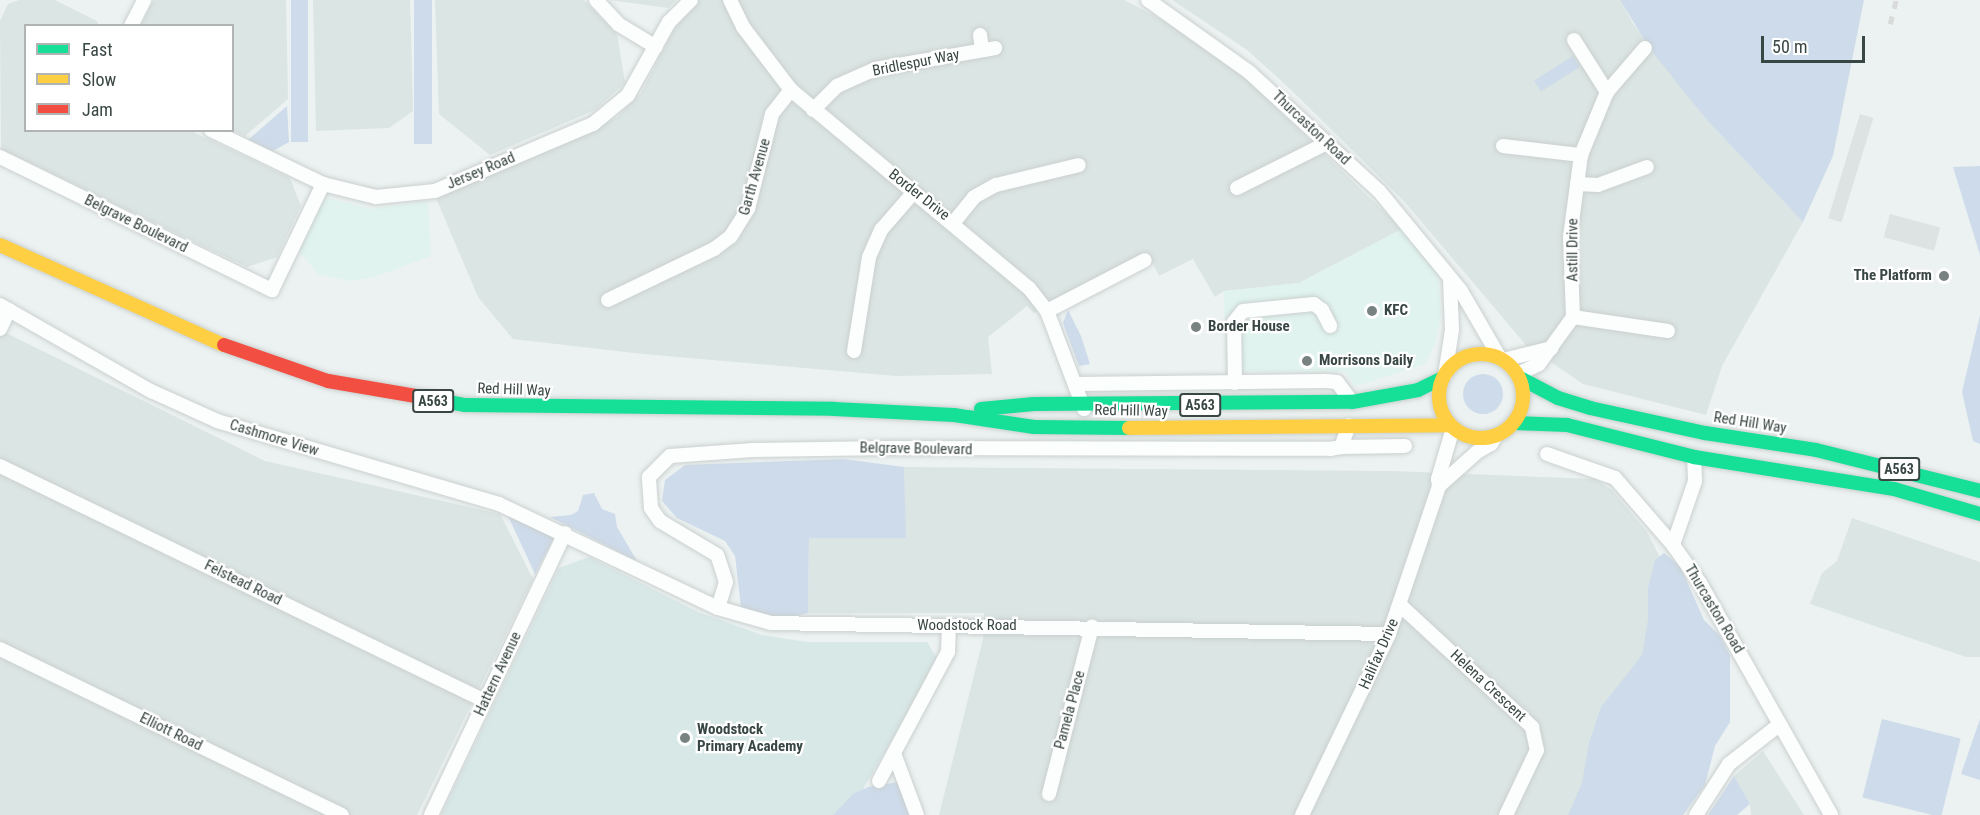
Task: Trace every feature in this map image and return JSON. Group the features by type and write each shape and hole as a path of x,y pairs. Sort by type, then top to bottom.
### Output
{"highway":[{"name":"Red Hill Way","path":"0,237 28,256"},
{"name":"Red Hill Way","path":"0,245 184,329 269,363 328,381 414,399 526,408 834,409 954,415 1034,427 1201,429 1418,423 1440,428 1452,426"},
{"path":"1475,354 1502,359 1519,376 1524,402 1514,423 1495,437 1475,438 1452,426 1439,402 1444,377 1458,362 1475,354"},
{"name":"Red Hill Way","path":"1519,376 1558,398 1590,408 1704,433 1814,449 1980,491"},
{"name":"Red Hill Way","path":"954,415 1034,404 1083,406 1352,402 1418,390 1444,377"},
{"name":"A563","path":"1514,423 1567,426 1694,457 1894,489 1980,514"}],"street":[{"path":"132,24 144,0"},
{"path":"596,0 618,24 656,47"},
{"name":"Jersey Road","path":"215,132 323,184 352,194 397,198 435,191 593,124 611,112 628,95 678,10 691,0"},
{"name":"Border Drive","path":"730,0 743,27 791,90 913,193 954,222 1022,281 1047,311 1076,384 1089,427"},
{"name":"Thurcaston Road","path":"1148,0 1249,72 1379,191 1461,291 1502,359"},
{"name":"Bridlespur Way","path":"813,110 837,86 856,75 989,49 980,35"},
{"path":"1574,40 1607,92"},
{"name":"Astill Drive","path":"1574,316 1570,237 1581,155 1607,92 1645,48"},
{"name":"Garth Avenue","path":"608,300 714,249 731,236 748,209 772,114 791,90"},
{"path":"1237,188 1328,143"},
{"path":"1503,146 1581,155"},
{"name":"Belgrave Boulevard","path":"0,157 272,290 323,184"},
{"path":"954,222 974,197 996,185 1079,165"},
{"path":"1577,184 1598,185 1647,167"},
{"path":"854,351 869,257 881,230 913,193"},
{"path":"1047,311 1145,260"},
{"path":"1444,377 1452,330 1450,280"},
{"path":"1234,383 1234,322 1243,310 1314,304 1330,326"},
{"path":"0,329 5,307"},
{"name":"Cashmore View","path":"5,307 151,391 217,421 499,504 565,533"},
{"path":"1519,376 1539,364 1574,316 1668,331"},
{"path":"1502,359 1552,348"},
{"path":"1076,384 1337,382 1352,402"},
{"path":"1341,447 1349,425"},
{"name":"Halifax Drive","path":"1302,815 1389,634 1439,486 1452,426"},
{"path":"1439,486 1477,452 1491,444 1495,437"},
{"name":"Belgrave Boulevard","path":"718,608 726,582 717,555 660,522 651,508 649,477 670,456 775,449 1405,446"},
{"name":"Thurcaston Road","path":"1547,454 1615,478 1673,545 1700,583 1831,815"},
{"path":"1673,545 1695,481 1694,457"},
{"name":"Felstead Road","path":"0,466 485,701"},
{"name":"Woodstock Road","path":"565,533 718,608 771,624 1092,627 1389,634"},
{"name":"Hattern Avenue","path":"431,815 565,533"},
{"name":"Helena Crescent","path":"1400,605 1532,727 1537,750 1506,815"},
{"path":"879,781 895,756 948,652 949,626"},
{"name":"Pamela Place","path":"1049,794 1092,627"},
{"name":"Elliott Road","path":"0,649 342,815"},
{"path":"1696,815 1729,764 1779,725"},
{"path":"895,756 917,815"}],"shaded area":[{"path":"19,0 55,0 97,21 98,24 24,24 24,132 193,132 290,178 301,206 277,257 247,267 1,149 0,21 8,4"},
{"path":"154,0 286,0 288,99 245,136 234,130 234,24 142,24"},
{"path":"291,0 308,0 308,142 291,142"},
{"path":"313,0 410,0 413,111 389,128 316,131"},
{"path":"414,0 432,0 432,144 414,144"},
{"path":"435,0 584,0 617,34 625,83 595,110 490,155 439,114"},
{"path":"609,0 676,0 668,8"},
{"path":"698,0 1124,0 1174,26 1234,67 1402,229 1299,283 1224,291 1215,297 1193,259 1159,276 1147,252 1034,313 1027,306 988,337 992,374 896,376 643,354 513,339 478,297 436,198 616,118 641,93 673,31"},
{"path":"1172,0 1620,0 1634,25 1705,118 1803,222 1722,366 1706,415 1583,384 1526,345 1403,200 1289,88 1247,50"},
{"path":"1620,0 1864,0 1833,156 1803,222 1705,118 1650,49"},
{"path":"1573,56 1580,67 1541,91 1534,80"},
{"path":"287,106 289,142 273,151 248,140"},
{"path":"1860,114 1873,118 1842,222 1828,218"},
{"path":"1980,166 1980,255 1953,167"},
{"path":"328,198 371,209 428,201 431,256 374,277 350,281 318,274 299,251 318,205"},
{"path":"1890,214 1940,227 1934,251 1884,237"},
{"path":"1402,229 1438,271 1441,315 1435,344 1425,364 1356,386 1345,372 1226,371 1224,291 1299,283"},
{"path":"1068,310 1081,336 1090,364 1079,366 1063,323"},
{"path":"1980,315 1980,444 1973,441 1962,392"},
{"path":"0,330 265,461 500,514 533,579 417,815 0,815"},
{"path":"1483,374 1497,380 1503,394 1497,408 1483,414 1469,408 1463,394 1469,380"},
{"path":"843,459 904,467 906,538 809,538 808,613 771,623 741,607 735,556 725,541 677,518 662,501 665,480 685,465"},
{"path":"904,467 1392,471 1595,479 1612,490 1647,532 1686,608 1598,815 939,815 983,639 984,613 808,613 809,538 905,538"},
{"path":"594,493 602,509 615,514 617,527 637,561 550,517 571,515 578,511 583,495"},
{"path":"508,516 555,536 535,574"},
{"path":"1852,518 1980,562 1980,657 1966,657 1810,604 1822,573 1837,561"},
{"path":"1664,553 1680,566 1704,620 1720,636 1730,655 1730,722 1715,746 1705,785 1683,815 1568,815 1582,783 1589,743 1601,707 1642,655 1648,620 1648,588 1655,560"},
{"name":"Woodstock Primary Academy","path":"589,557 698,612 762,635 807,642 927,642 938,660 848,815 441,815 559,568"},
{"path":"1882,719 1961,739 1942,815 1932,815 1862,798"},
{"path":"1980,719 1980,780 1961,774"},
{"path":"1763,751 1804,815 1751,815 1750,804 1734,776"},
{"path":"1734,776 1750,804 1737,815 1708,815"},
{"path":"898,782 915,815 833,815 853,794 868,787"}],"railway":[{"path":"1890,24 1896,0"}],"traffic: fast":[{"path":"981,409 1034,404 1352,402 1418,390 1443,378"},
{"path":"1520,378 1558,398 1590,408 1705,433 1816,450 1980,491"},
{"path":"416,396 465,405 834,409 954,415 1034,427 1129,428"},
{"path":"1514,423 1567,425 1694,457 1894,489 1980,514"}],"traffic: slow":[{"path":"0,245 224,345"},
{"path":"1481,354 1497,357 1511,366 1520,380 1523,396 1520,412 1511,426 1497,435 1481,438 1465,435 1451,426 1442,412 1439,396 1442,380 1451,366 1465,357 1481,354"},
{"path":"1129,428 1450,425"}],"traffic: jam":[{"path":"224,345 328,381 416,396"}],"place":[{"name":"The Platform","path":"1944,276"},
{"name":"KFC","path":"1372,311"},
{"name":"Border House","path":"1196,327"},
{"name":"Morrisons Daily","path":"1307,361"},
{"name":"Woodstock Primary Academy","path":"685,738"}]}
